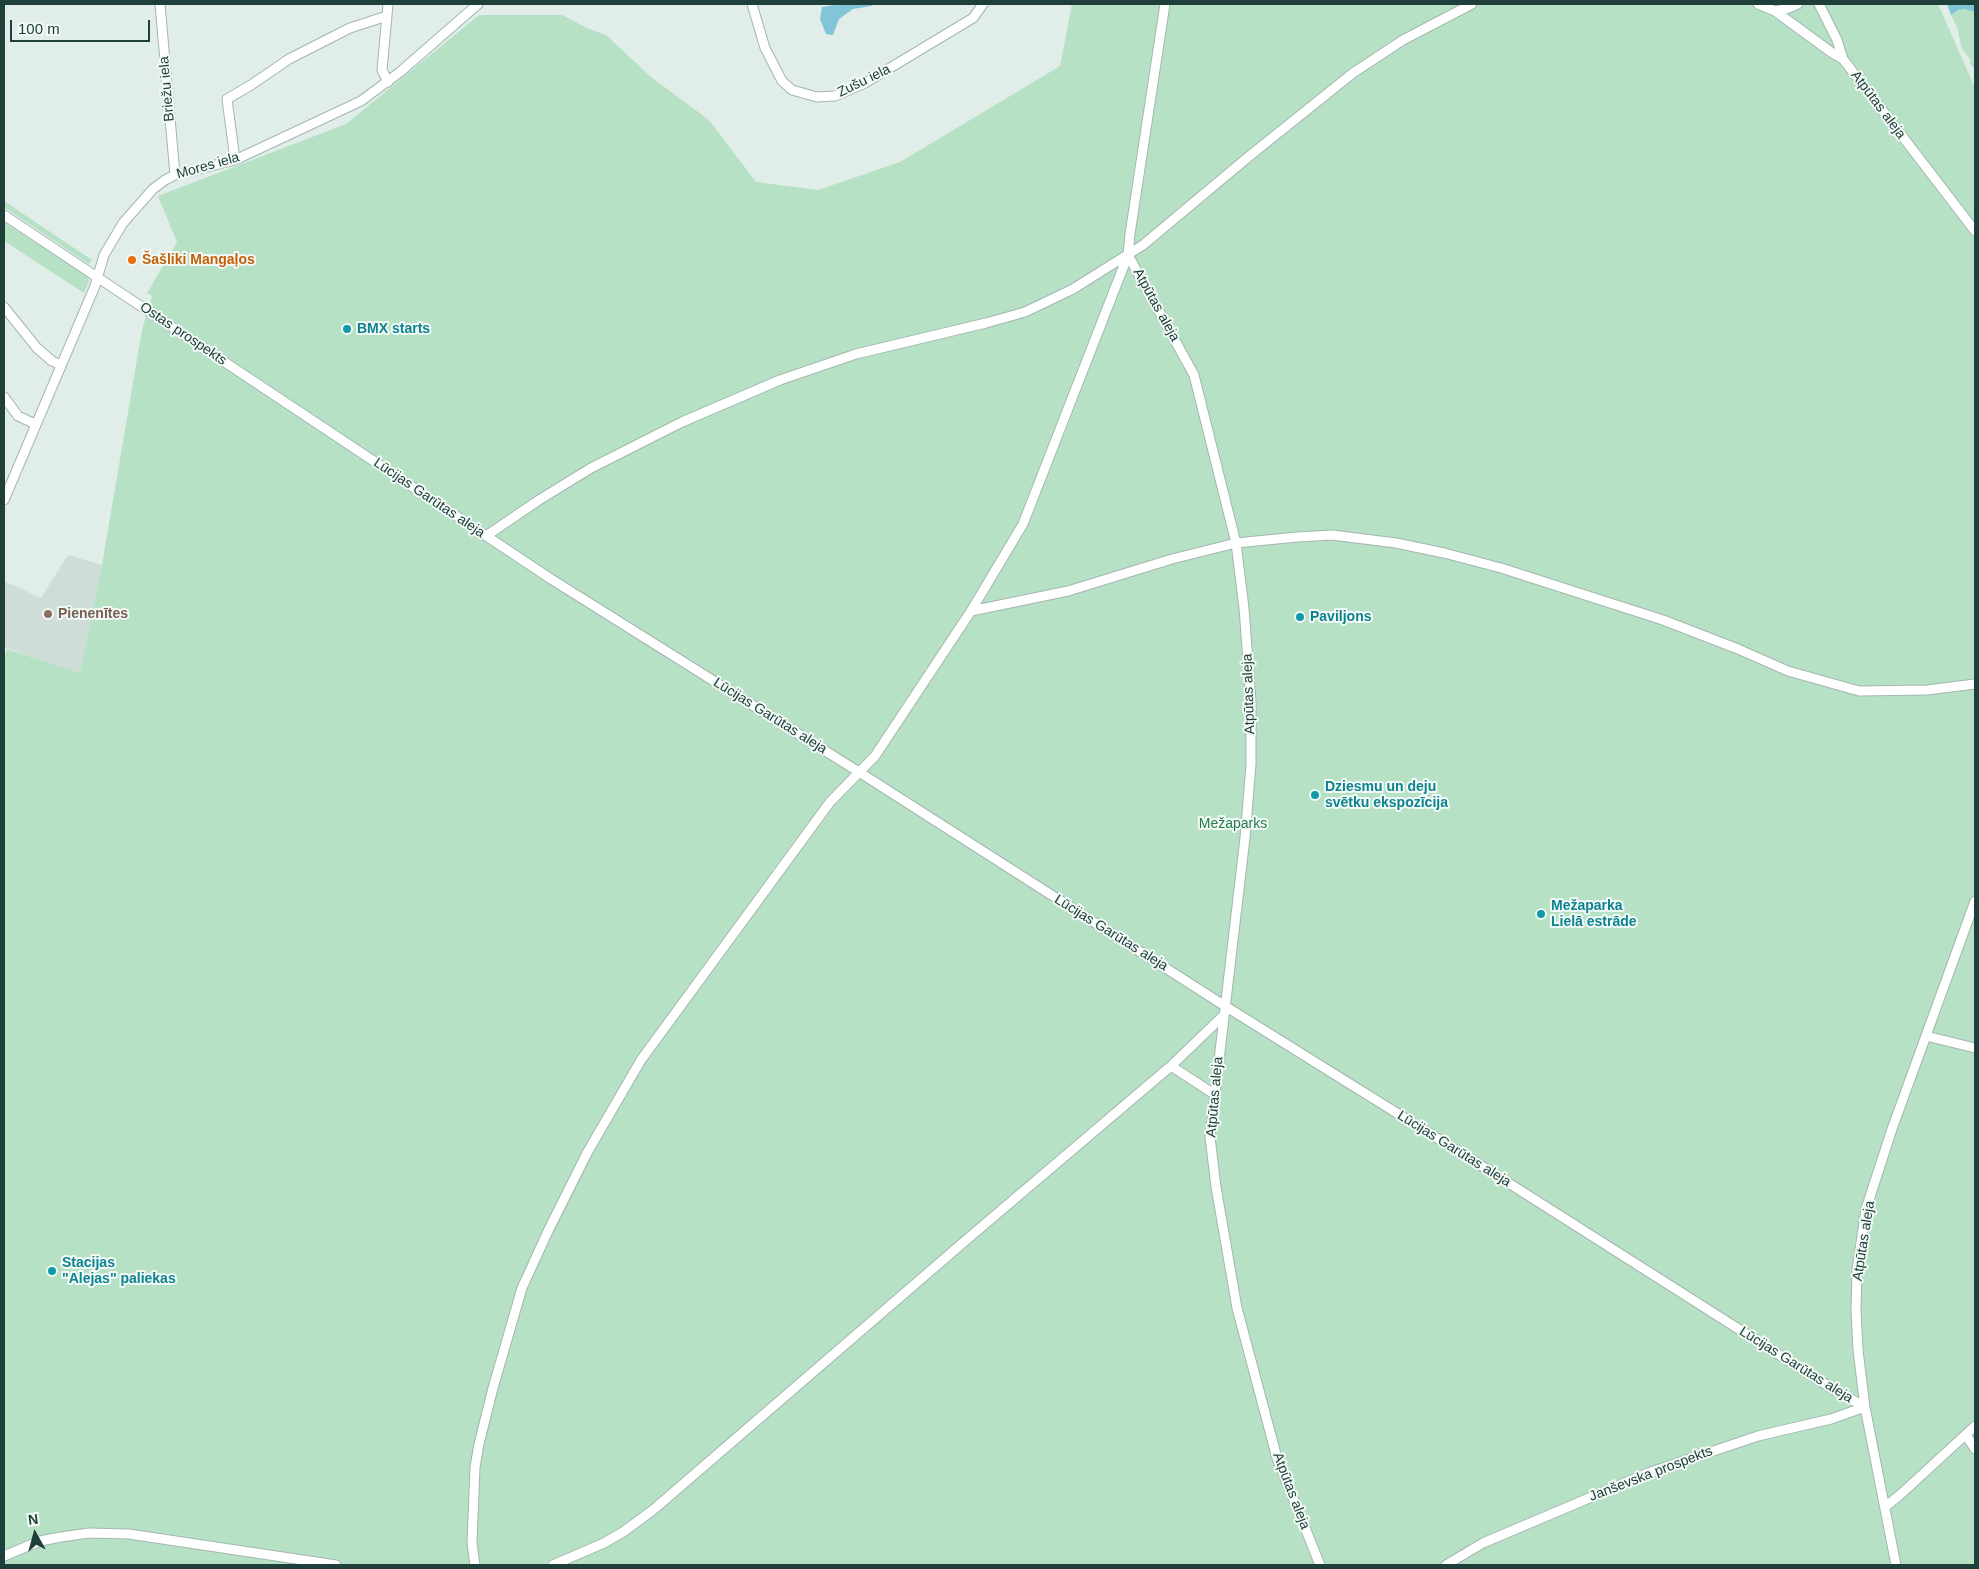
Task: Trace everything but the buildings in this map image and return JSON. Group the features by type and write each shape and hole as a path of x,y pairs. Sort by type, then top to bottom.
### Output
{"street":[{"name":"Briežu iela","path":"160,4 175,175"},
{"path":"388,4 382,70 388,82"},
{"name":"Mores iela","path":"4,500 6,487 89,301 104,255 123,223 153,189 175,175 235,160 361,101 388,82 478,4"},
{"name":"Zušu iela","path":"752,4 766,48 782,80 792,90 816,97 835,96 865,83 967,22 984,4"},
{"path":"475,1565 472,1544 475,1467 479,1444 522,1288 587,1153 641,1060 830,802 875,756 971,611 1023,524 1128,255 1165,4"},
{"name":"Atpūtas aleja","path":"1320,1565 1277,1458 1237,1308 1216,1187 1210,1137 1245,838 1250,764 1251,702 1244,608 1236,544 1194,375 1128,255 1143,245 1247,158 1353,74 1403,40 1472,4"},
{"name":"Atpūtas aleja","path":"1758,4 1775,11 1843,59 1975,231"},
{"path":"1775,11 1798,4"},
{"path":"1818,4 1843,59"},
{"path":"235,160 227,98 251,85 289,59 350,28 387,16"},
{"name":"Ostas prospekts","path":"4,215 148,311 154,313 157,317 361,453"},
{"path":"486,536 590,468 691,418 780,380 856,354 1025,312 1073,289 1128,255"},
{"path":"4,307 37,348 52,361 61,365"},
{"path":"4,397 18,416 35,424"},
{"name":"Lūcijas Garūtas aleja","path":"361,453 551,578 859,772 1224,1011 1478,1163 1865,1408"},
{"path":"971,611 1068,591 1172,559 1236,544 1332,535 1396,543 1488,564 1699,633 1788,671 1859,691 1927,690 1975,684"},
{"name":"Atpūtas aleja","path":"1896,1565 1865,1408 1858,1350 1857,1270 1866,1210 1892,1129 1975,901"},
{"path":"553,1565 604,1543 653,1510 1171,1066 1224,1011"},
{"path":"1926,1036 1975,1048"},
{"path":"1171,1066 1214,1094"},
{"name":"Janševska prospekts","path":"1446,1565 1483,1543 1648,1473 1758,1436 1831,1419 1865,1408"},
{"path":"1885,1507 1975,1426"},
{"path":"1966,1435 1975,1449"},
{"path":"4,1556 40,1541 61,1537 89,1533 129,1534 336,1565"}],"shaded area":[{"name":"Pienenītes","path":"68,555 102,565 80,674 4,647 4,581 41,598"}],"green space":[{"name":"Mežaparks","path":"1072,4 1938,4 1975,88 1975,1565 4,1565 4,659 7,649 80,673 102,565 142,330 152,296 147,293 177,242 158,196 346,124 479,15 562,15 589,29 606,35 651,77 709,120 756,182 818,190 900,162 1060,66"},
{"path":"1964,9 1975,12 1975,70 1970,64 1970,59 1962,49 1957,27 1951,15 1958,10"},
{"path":"4,201 92,260 89,264 4,207"},
{"path":"4,222 88,277 89,281 84,293 4,241"}],"water":[{"path":"841,4 875,4 853,9 839,19 833,35 826,34 820,19 822,7"},
{"path":"1947,4 1975,4 1975,12 1964,9 1958,10 1951,15"}],"place":[{"name":"Šašliki Mangaļos","path":"132,260"},
{"name":"BMX starts","path":"347,329"},
{"name":"Pienenītes","path":"48,614"},
{"name":"Paviljons","path":"1300,617"},
{"name":"Dziesmu un deju svētku ekspozīcija","path":"1315,795"},
{"name":"Mežaparka Lielā estrāde","path":"1541,914"},
{"name":"Stacijas \"Alejas\" paliekas","path":"52,1271"}]}
